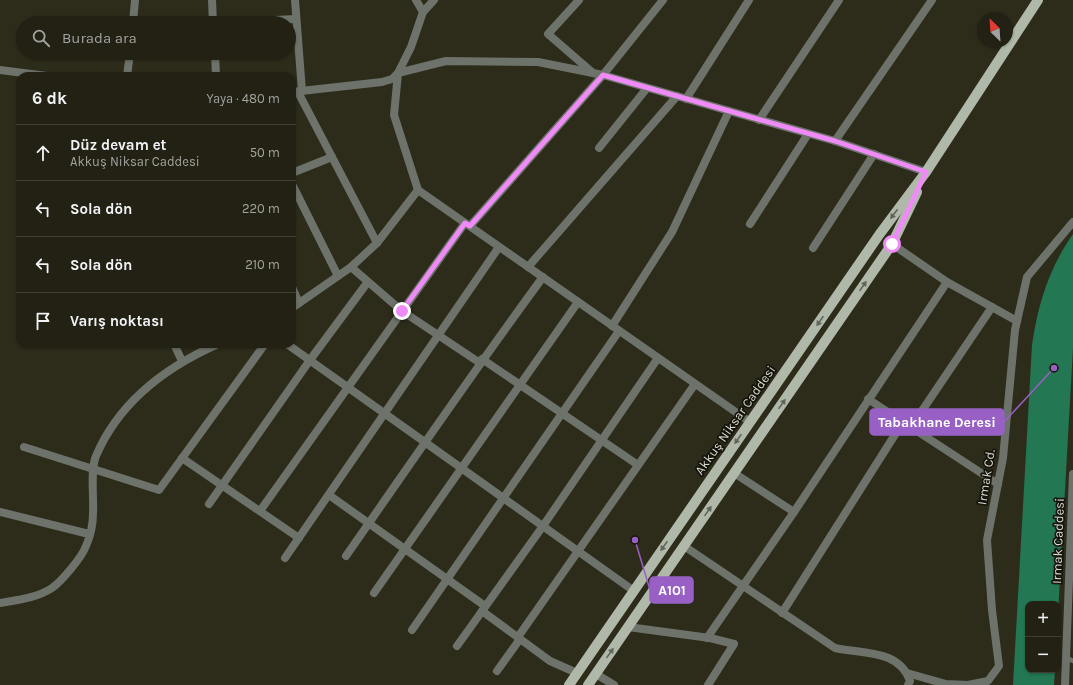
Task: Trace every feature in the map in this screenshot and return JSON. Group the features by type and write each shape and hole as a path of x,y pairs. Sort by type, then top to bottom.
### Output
{"main road":[{"name":"Akkuş Niksar Caddesi","path":"569,685 879,235 926,172 1038,0"},
{"name":"Akkuş Niksar Caddesi","path":"588,685 892,244 926,172"}],"street":[{"path":"134,16 135,0"},
{"path":"212,0 213,16"},
{"path":"295,0 296,16"},
{"path":"416,0 422,12"},
{"path":"434,0 422,12 411,47 398,74 394,115 418,190 750,422"},
{"path":"579,0 548,34 594,73"},
{"path":"260,511 402,311 468,225 603,75 663,0"},
{"path":"686,99 750,0"},
{"path":"759,120 839,0"},
{"path":"835,141 932,0"},
{"path":"296,19 297,92 332,156 376,243"},
{"path":"128,72 129,60"},
{"path":"215,60 216,72"},
{"path":"297,92 382,82 392,79 398,74 446,61 538,62 603,75 835,141 926,172"},
{"path":"0,70 16,72"},
{"path":"599,148 647,88"},
{"path":"528,267 677,96"},
{"path":"612,326 672,232 729,111"},
{"path":"750,224 808,134"},
{"path":"813,248 874,154"},
{"path":"296,171 332,156"},
{"path":"296,305 351,267 376,243 418,190"},
{"path":"296,192 338,276"},
{"name":"Irmak Cd.","path":"907,672 946,684 968,685 988,680 999,666 992,610 988,540 1003,458 1017,321 1028,277 1073,222"},
{"path":"892,244 947,282 1017,321"},
{"path":"286,558 499,247"},
{"path":"351,267 402,311 438,337 521,384 638,465"},
{"path":"346,556 426,443 481,361 543,277"},
{"path":"707,638 794,512 947,282"},
{"path":"209,504 310,360 368,283"},
{"path":"296,296 299,303"},
{"path":"374,594 578,302"},
{"path":"911,427 992,307"},
{"path":"412,630 619,331"},
{"path":"176,348 182,362"},
{"path":"0,604 30,597 52,588 70,570 86,547 93,514 95,457 114,422 141,392 182,362 209,348"},
{"path":"24,447 94,468 159,490 262,348"},
{"path":"293,348 634,590"},
{"path":"457,646 543,526 658,358"},
{"path":"497,671 578,551 695,384"},
{"path":"868,399 998,484"},
{"path":"782,613 903,422"},
{"path":"182,458 299,538"},
{"path":"734,473 794,512"},
{"name":"Irmak Caddesi","path":"1069,659 1073,474"},
{"path":"329,495 484,608 519,638 550,661 577,673"},
{"path":"0,512 89,534"},
{"path":"684,546 834,648 854,652 877,653 896,662 907,672 910,681 908,685"},
{"path":"628,627 707,638 734,644 708,685"},
{"path":"1065,685 1069,659"},
{"path":"596,674 614,685"}],"shaded area":[{"path":"1073,234 1073,348 1059,601 1025,601 1025,673 1055,673 1054,685 1013,685 1032,345 1041,301 1051,273"}],"place":[{"name":"Tabakhane Deresi","path":"1054,368"},
{"name":"A101","path":"635,540"}],"route":[{"path":"402,311 465,223 470,226 603,75 835,141 926,172 892,244"}]}
